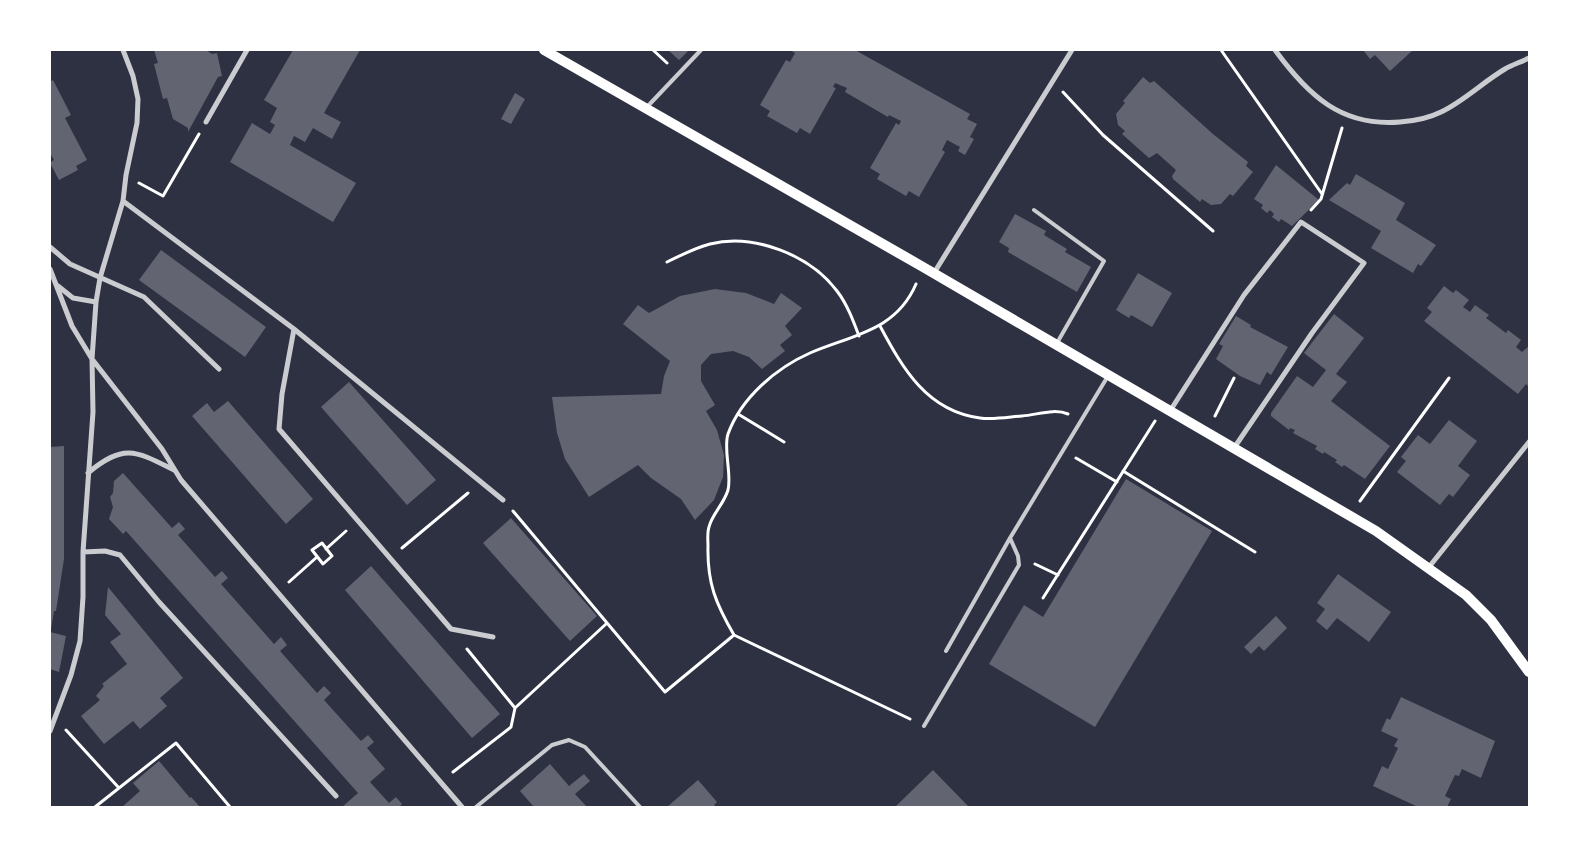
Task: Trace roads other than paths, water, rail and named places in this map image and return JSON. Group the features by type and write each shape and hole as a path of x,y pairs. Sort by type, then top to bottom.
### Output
{"main road":[{"path":"547,51 1350,515 1429,567 1466,595 1491,620 1529,672"}],"street":[{"path":"50,731 71,675 80,641 83,597 83,552 93,412 92,359 96,302 100,278 123,201 126,175 137,123 138,99 133,76 122,50"},
{"path":"206,122 247,50"},
{"path":"934,273 1072,50"},
{"path":"1275,50 1290,70 1315,96 1333,109 1358,120 1384,123 1427,118 1465,98 1505,69 1529,58"},
{"path":"123,201 294,330 504,500"},
{"path":"1166,410 1244,295 1301,222 1364,263 1312,333 1234,448"},
{"path":"50,247 70,264 144,298 220,369"},
{"path":"50,269 72,326 92,359 162,449 174,471 462,807"},
{"path":"58,286 73,298 96,302"},
{"path":"294,330 282,394 279,429 451,629 493,637"},
{"path":"1429,567 1529,442"},
{"path":"88,473 104,460 119,454 141,453 174,471"},
{"path":"83,552 105,551 120,555 159,602 336,796"}],"lane":[{"path":"646,108 701,50"},
{"path":"1034,210 1104,261 1055,345"},
{"path":"946,651 1010,538 1108,376"},
{"path":"924,726 1019,564 1018,556 1010,538"},
{"path":"476,807 552,745 569,740 586,747 640,807"}]}
